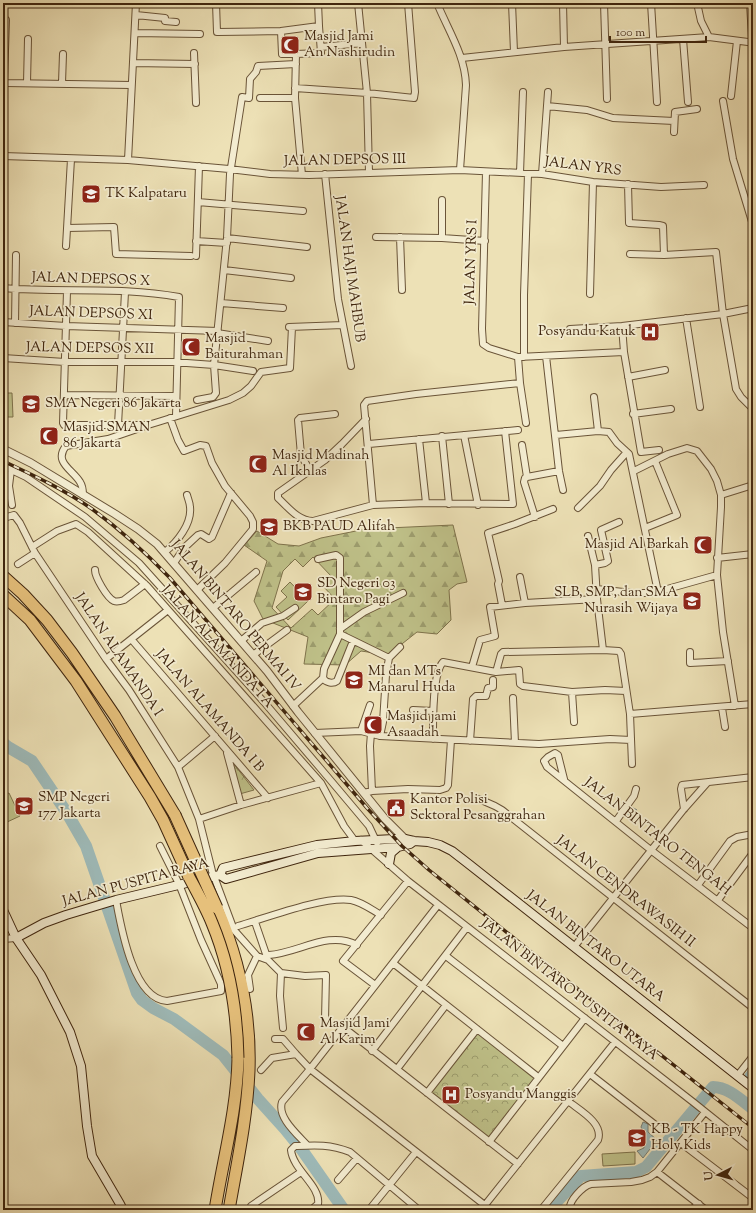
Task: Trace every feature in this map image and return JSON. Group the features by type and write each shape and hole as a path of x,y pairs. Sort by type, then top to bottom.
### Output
{"highway":[{"path":"3,576 23,594 47,620 72,653 115,716 175,815 222,918 233,951 243,990 248,1030 249,1071 215,1210"},
{"path":"3,595 30,620 76,682 130,765 163,820 212,923 230,980 237,1032 237,1080 240,1108 229,1210"}],"main road":[{"path":"396,847 375,845 358,840 310,846 223,868 217,875 226,879 318,853 375,845 410,841"},
{"path":"388,864 391,853 396,847 410,841"},
{"name":"JALAN BINTARO UTARA","path":"410,841 428,842 440,845 452,851 753,1088"},
{"name":"JALAN PUSPITA RAYA","path":"16,938 44,923 66,915 114,900 217,875"},
{"path":"3,910 16,938 42,975 70,1032 81,1066 86,1126 92,1156 114,1191 123,1210"}],"street":[{"path":"128,160 136,3"},
{"path":"173,3 191,3"},
{"path":"216,3 216,32 281,32 319,26"},
{"path":"281,32 282,54 321,53 318,3"},
{"path":"358,3 367,93 369,173"},
{"path":"295,88 414,98 415,92 408,3 415,3"},
{"path":"438,3 462,58 466,76 460,170"},
{"path":"512,3 514,52"},
{"path":"563,3 564,48"},
{"path":"604,3 607,99"},
{"path":"651,3 658,102"},
{"path":"697,3 701,21 709,37"},
{"path":"462,58 514,52 709,37 750,42 752,39 750,3"},
{"path":"136,15 166,18 165,21 176,22"},
{"path":"6,20 4,82 27,84 62,83 131,85"},
{"path":"135,32 200,34"},
{"path":"27,84 28,39"},
{"path":"683,39 688,102"},
{"path":"731,96 737,41"},
{"path":"321,47 362,43"},
{"path":"194,53 196,103"},
{"path":"62,83 63,54"},
{"path":"296,54 295,98 302,175"},
{"path":"132,63 195,64"},
{"path":"197,400 215,396 216,393 214,365 227,241 231,172 242,98 249,98 252,76 256,72 258,66 296,64"},
{"path":"520,173 523,92"},
{"path":"542,174 548,92"},
{"path":"260,98 295,98"},
{"path":"723,101 733,159 751,210 753,225"},
{"path":"547,106 587,110 613,118 674,122"},
{"path":"674,132 675,112 697,109"},
{"path":"545,126 552,127"},
{"name":"JALAN DEPSOS III","path":"3,156 128,160 199,166 231,172 302,175 460,170"},
{"path":"66,246 71,159"},
{"path":"67,228 114,227 116,254 194,256 199,166"},
{"name":"JALAN YRS","path":"460,170 542,174 593,182 661,187 704,185"},
{"name":"JALAN YRS I","path":"486,172 482,342 489,348 521,357"},
{"name":"JALAN HAJI MAHBUB","path":"325,174 333,258 351,366"},
{"path":"526,423 520,383 528,174"},
{"path":"590,294 593,182"},
{"path":"628,184 629,223 662,226 664,255"},
{"path":"442,200 442,238"},
{"path":"198,202 229,206 304,211"},
{"path":"376,237 442,238 485,241"},
{"path":"400,237 402,290"},
{"path":"196,241 227,241 307,247"},
{"path":"630,254 664,255 716,252 736,389 753,409"},
{"path":"15,323 16,255"},
{"path":"224,270 291,278"},
{"name":"JALAN DEPSOS X","path":"3,288 125,292 161,294 179,297 177,330"},
{"path":"67,291 64,425 148,425"},
{"path":"118,425 125,292"},
{"path":"221,304 283,308"},
{"path":"570,329 622,326 724,314 753,308"},
{"path":"686,318 700,407"},
{"name":"JALAN DEPSOS XI","path":"3,322 218,332 268,341"},
{"path":"83,495 81,482 65,467 62,453 66,446 108,439 217,404 243,393 251,386 261,372 290,368 291,327 343,325"},
{"path":"622,326 624,352 640,452 659,450"},
{"path":"177,330 176,396 173,417 178,440 184,451 200,445 205,445 225,486 250,516 253,522 253,529 225,563 197,590"},
{"path":"521,357 624,352"},
{"path":"546,356 559,471 563,490"},
{"name":"JALAN DEPSOS XII","path":"3,358 65,362 177,363 214,365 253,371"},
{"path":"628,377 665,370"},
{"path":"373,505 369,444 364,405 365,402 368,400 416,394 520,383"},
{"path":"64,395 176,396"},
{"path":"594,397 598,431"},
{"path":"633,414 671,409"},
{"path":"310,471 303,459 298,420 300,418 335,414"},
{"path":"366,419 342,444 310,471 277,495 278,498 302,519 313,521 373,505 426,503 514,503 505,431"},
{"path":"369,444 518,430"},
{"path":"556,435 598,431 610,433 617,443 631,457 658,592"},
{"path":"464,435 478,504"},
{"path":"442,436 449,504"},
{"path":"419,439 426,503"},
{"path":"522,445 526,477 524,482 535,517"},
{"name":"JALAN BINTARO PERMAI IV","path":"3,448 31,463 138,528 165,552 267,671 293,706 390,825 410,841"},
{"path":"634,471 678,450 687,448 697,451 715,475 721,495 717,575 735,706"},
{"path":"578,508 600,486 611,470 627,452"},
{"path":"645,528 677,515 655,461"},
{"name":"JALAN BINTARO PUSPITA RAYA","path":"3,466 26,477 86,518 139,563 264,702 366,822 375,845 388,864 438,905 467,926 753,1150"},
{"path":"11,470 9,486 12,505"},
{"path":"526,477 559,471"},
{"path":"721,495 753,485"},
{"path":"174,563 184,548 198,534 201,534 209,539 212,538 231,493"},
{"path":"165,552 184,530 189,521 190,508 187,495"},
{"path":"502,605 498,584 499,581 488,532 553,510"},
{"name":"JALAN ALAMANDA I","path":"7,517 14,515 17,519 33,550 106,659 129,690 178,767 199,819 234,930 257,956 268,960 281,973"},
{"path":"595,565 608,561 601,530 619,522"},
{"name":"JALAN ALAMANDA I A","path":"33,550 57,531 73,524 78,524 88,532 145,584 321,783 344,826 358,840"},
{"path":"588,536 595,565 603,650"},
{"path":"18,564 33,550"},
{"path":"717,558 753,554"},
{"path":"293,706 323,678 324,669 340,632 340,558 336,555 318,559"},
{"path":"95,570 96,577 114,601 120,602 124,600 145,584"},
{"path":"213,608 256,572"},
{"path":"597,589 644,593 658,592 717,575"},
{"path":"520,577 525,603"},
{"path":"340,632 364,612 403,593"},
{"path":"472,667 480,639 495,636 489,608 525,603 597,599"},
{"path":"241,641 262,623 284,616 294,608"},
{"path":"106,659 132,640 168,610"},
{"path":"253,655 287,630"},
{"path":"340,632 353,641 389,658"},
{"name":"JALAN ALAMANDA I B","path":"132,640 268,798"},
{"path":"323,678 327,682 337,681 353,641"},
{"path":"380,736 383,722 386,675 389,658 400,647"},
{"path":"496,672 501,654 503,652 557,650 619,651 621,653 630,714 632,764"},
{"path":"690,652 690,664 728,661"},
{"path":"433,739 433,711 437,676 443,662 496,672 519,670 520,684 523,686 572,692 605,690 626,691"},
{"path":"470,741 473,699 476,696 486,696 488,688 493,687 493,680"},
{"path":"572,692 574,722"},
{"path":"513,698 515,743"},
{"path":"630,714 722,708 753,704"},
{"path":"361,731 370,705"},
{"path":"722,708 725,727"},
{"path":"413,710 433,711"},
{"path":"315,733 361,731 380,736 539,744 610,739 631,740"},
{"path":"371,733 370,746 372,791"},
{"path":"178,767 215,736"},
{"path":"364,793 372,791 408,789 440,790 446,788 448,785 451,740"},
{"path":"227,751 241,805"},
{"path":"684,809 681,790 682,785 753,777"},
{"name":"JALAN BINTARO TENGAH","path":"564,779 652,850 753,928"},
{"path":"199,819 241,805 321,783"},
{"path":"574,947 684,809 707,783"},
{"path":"616,821 634,796 636,789"},
{"name":"JALAN CENDRAWASIH II","path":"479,799 502,810 753,1008"},
{"path":"698,885 730,841 737,837 753,834"},
{"path":"114,900 126,946 137,974 146,990 161,1000 167,1001 219,993 222,990 221,984 201,940 179,884 160,846"},
{"path":"718,900 753,853"},
{"path":"375,985 343,961 408,881"},
{"path":"238,926 308,905 342,900 352,900 363,904 381,915"},
{"path":"305,1145 284,1119 280,1108 282,1102 343,1028 438,905"},
{"path":"254,922 266,954 269,955 327,940 348,941 357,945"},
{"path":"372,1051 446,956 467,926"},
{"path":"3,938 16,938"},
{"path":"250,989 248,975 257,956"},
{"path":"446,956 563,1046"},
{"path":"393,963 538,1077"},
{"path":"283,1028 280,996 281,973 305,976 326,975 325,1020"},
{"path":"397,1069 446,1005"},
{"path":"489,1142 585,1018"},
{"path":"343,1028 518,1164"},
{"path":"427,1093 477,1029"},
{"path":"275,1040 283,1039 310,1068 491,1210"},
{"path":"485,1205 615,1042"},
{"path":"261,1070 272,1058 296,1054"},
{"path":"738,1075 753,1056"},
{"path":"590,1074 662,1130"},
{"path":"541,1210 600,1136 600,1132 595,1124 568,1101"},
{"path":"569,1209 570,1204 579,1191 586,1185 642,1180 657,1172 681,1143 703,1110"},
{"path":"681,1143 753,1198"},
{"path":"311,1210 318,1204 318,1200 316,1192 301,1172 292,1156 291,1150 295,1146 305,1145 337,1147 350,1152 419,1210"},
{"path":"369,1210 416,1152"},
{"path":"338,1180 357,1158"},
{"path":"250,1210 251,1206 301,1172"},
{"path":"657,1172 706,1210"},
{"path":"691,1210 699,1204"}],"green space":[{"path":"3,393 12,393 13,417 3,417"},
{"path":"453,525 467,582 457,584 449,590 451,620 437,634 417,632 388,655 361,651 345,665 304,664 308,637 263,619 254,601 267,561 244,545 257,531 278,544 299,546 321,538 366,529","holes":["313,557 331,576 322,585 335,599 318,615 312,609 291,628 272,608 283,571 295,559 303,567"]},
{"path":"290,582 308,601 288,620 276,607 287,597 281,591"},
{"path":"226,754 254,790 236,795"},
{"path":"9,793 20,816 5,823 3,818 3,795"},
{"path":"477,1029 538,1077 489,1142 427,1093"},
{"path":"635,1152 635,1164 603,1166 602,1154"}],"water":[{"path":"630,806 637,810 630,819 624,814"},
{"path":"643,1122 648,1124 648,1132 657,1140 643,1158 637,1151 644,1148 643,1131 641,1127"}],"waterway":[{"path":"3,743 32,761 67,813 86,846 137,993 142,1000 153,1008 174,1019 223,1055 258,1099 302,1150 344,1210"},
{"path":"750,1077 753,1073"},
{"path":"549,1210 581,1176 636,1172 646,1167 713,1087 724,1089 753,1109"}],"railway":[{"path":"3,461 71,495 103,517 133,542 170,578 367,808 402,846 429,870 753,1128"}],"place":[{"name":"Masjid Jami An Nashirudin","path":"290,45"},
{"name":"TK Kalpataru","path":"91,194"},
{"name":"Posyandu Katuk","path":"650,332"},
{"name":"Masjid Baiturahman","path":"191,347"},
{"name":"SMA Negeri 86 Jakarta","path":"31,404"},
{"name":"Masjid SMAN 86 Jakarta","path":"49,436"},
{"name":"Masjid Madinah Al Ikhlas","path":"258,464"},
{"name":"BKB PAUD Alifah","path":"269,527"},
{"name":"Masjid Al Barkah","path":"703,545"},
{"name":"SD Negeri 03 Bintaro Pagi","path":"303,592"},
{"name":"SLB, SMP, dan SMA Nurasih Wijaya","path":"692,601"},
{"name":"MI dan MTs Manarul Huda","path":"354,680"},
{"name":"Masjid jami Asaadah","path":"373,725"},
{"name":"SMP Negeri 177 Jakarta","path":"24,806"},
{"name":"Kantor Polisi Sektoral Pesanggrahan","path":"396,808"},
{"name":"Masjid Jami Al Karim","path":"306,1032"},
{"name":"Posyandu Manggis","path":"451,1095"},
{"name":"KB - TK Happy Holy Kids","path":"637,1138"}]}
